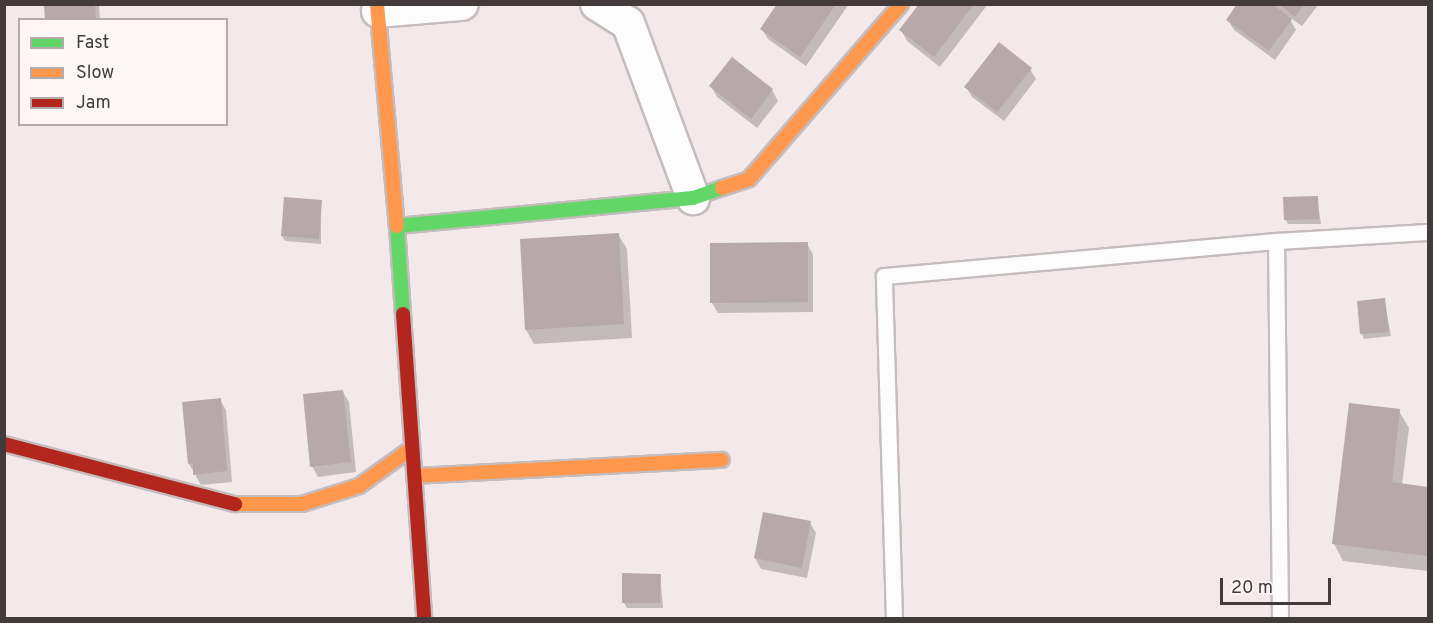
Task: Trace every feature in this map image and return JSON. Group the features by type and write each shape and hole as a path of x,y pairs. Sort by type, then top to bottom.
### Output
{"street":[{"path":"424,618 397,226 378,8 462,4"},
{"path":"597,4 628,23 693,198"},
{"path":"397,226 693,198 749,179 901,4"},
{"path":"4,444 235,504 302,504 359,486 412,448"},
{"path":"414,476 722,460"}],"lane":[{"path":"894,618 884,276 1275,241 1428,232"},
{"path":"1275,241 1281,618"}],"building":[{"path":"44,4 95,4 96,18 45,18"},
{"path":"777,4 836,4 800,57 760,29"},
{"path":"919,4 974,4 934,57 899,30"},
{"path":"1237,4 1272,4 1292,19 1269,51 1226,20"},
{"path":"1279,4 1305,4 1295,17"},
{"path":"999,42 1032,68 997,112 964,87"},
{"path":"732,57 773,89 751,119 709,86"},
{"path":"1318,196 1319,219 1284,220 1283,197"},
{"path":"284,197 322,200 319,239 281,236"},
{"path":"619,233 624,324 525,330 520,239"},
{"path":"808,242 808,302 710,303 710,243"},
{"path":"1385,298 1389,332 1360,334 1357,301"},
{"path":"343,390 351,462 310,467 303,394"},
{"path":"221,398 227,471 193,475 193,463 188,464 182,402"},
{"path":"1349,403 1400,409 1392,482 1428,487 1428,556 1332,544"},
{"path":"763,512 811,521 802,568 754,558"},
{"path":"622,573 661,574 660,603 622,603"}],"traffic: fast":[{"path":"403,314 397,226 693,198 722,188"}],"traffic: slow":[{"path":"377,4 397,226"},
{"path":"722,188 749,179 901,4"},
{"path":"235,504 302,504 359,486 412,448"},
{"path":"414,476 722,460"}],"traffic: jam":[{"path":"403,314 424,618"},
{"path":"4,444 235,504"}]}
